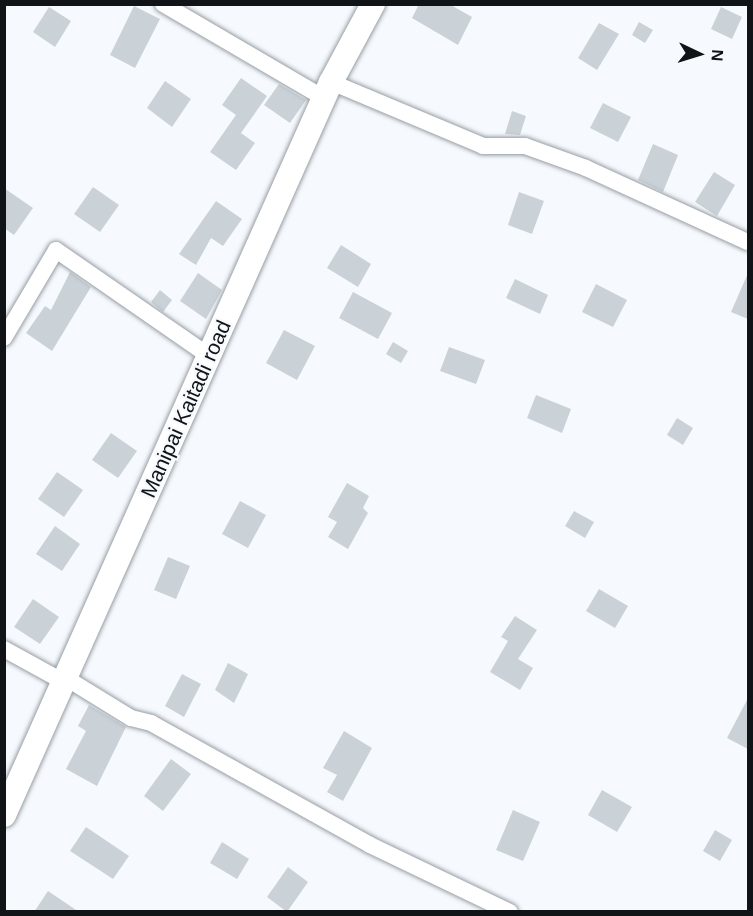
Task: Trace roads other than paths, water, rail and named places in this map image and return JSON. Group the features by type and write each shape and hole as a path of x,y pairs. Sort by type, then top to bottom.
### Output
{"main road":[{"name":"Manipai Kaitadi road","path":"4,816 328,90 373,4"}],"street":[{"path":"163,4 328,90 483,146 525,146 586,168 748,242"},
{"path":"4,338 56,250 209,356"},
{"path":"4,649 65,680 131,718 151,723 370,845 510,912"}]}
